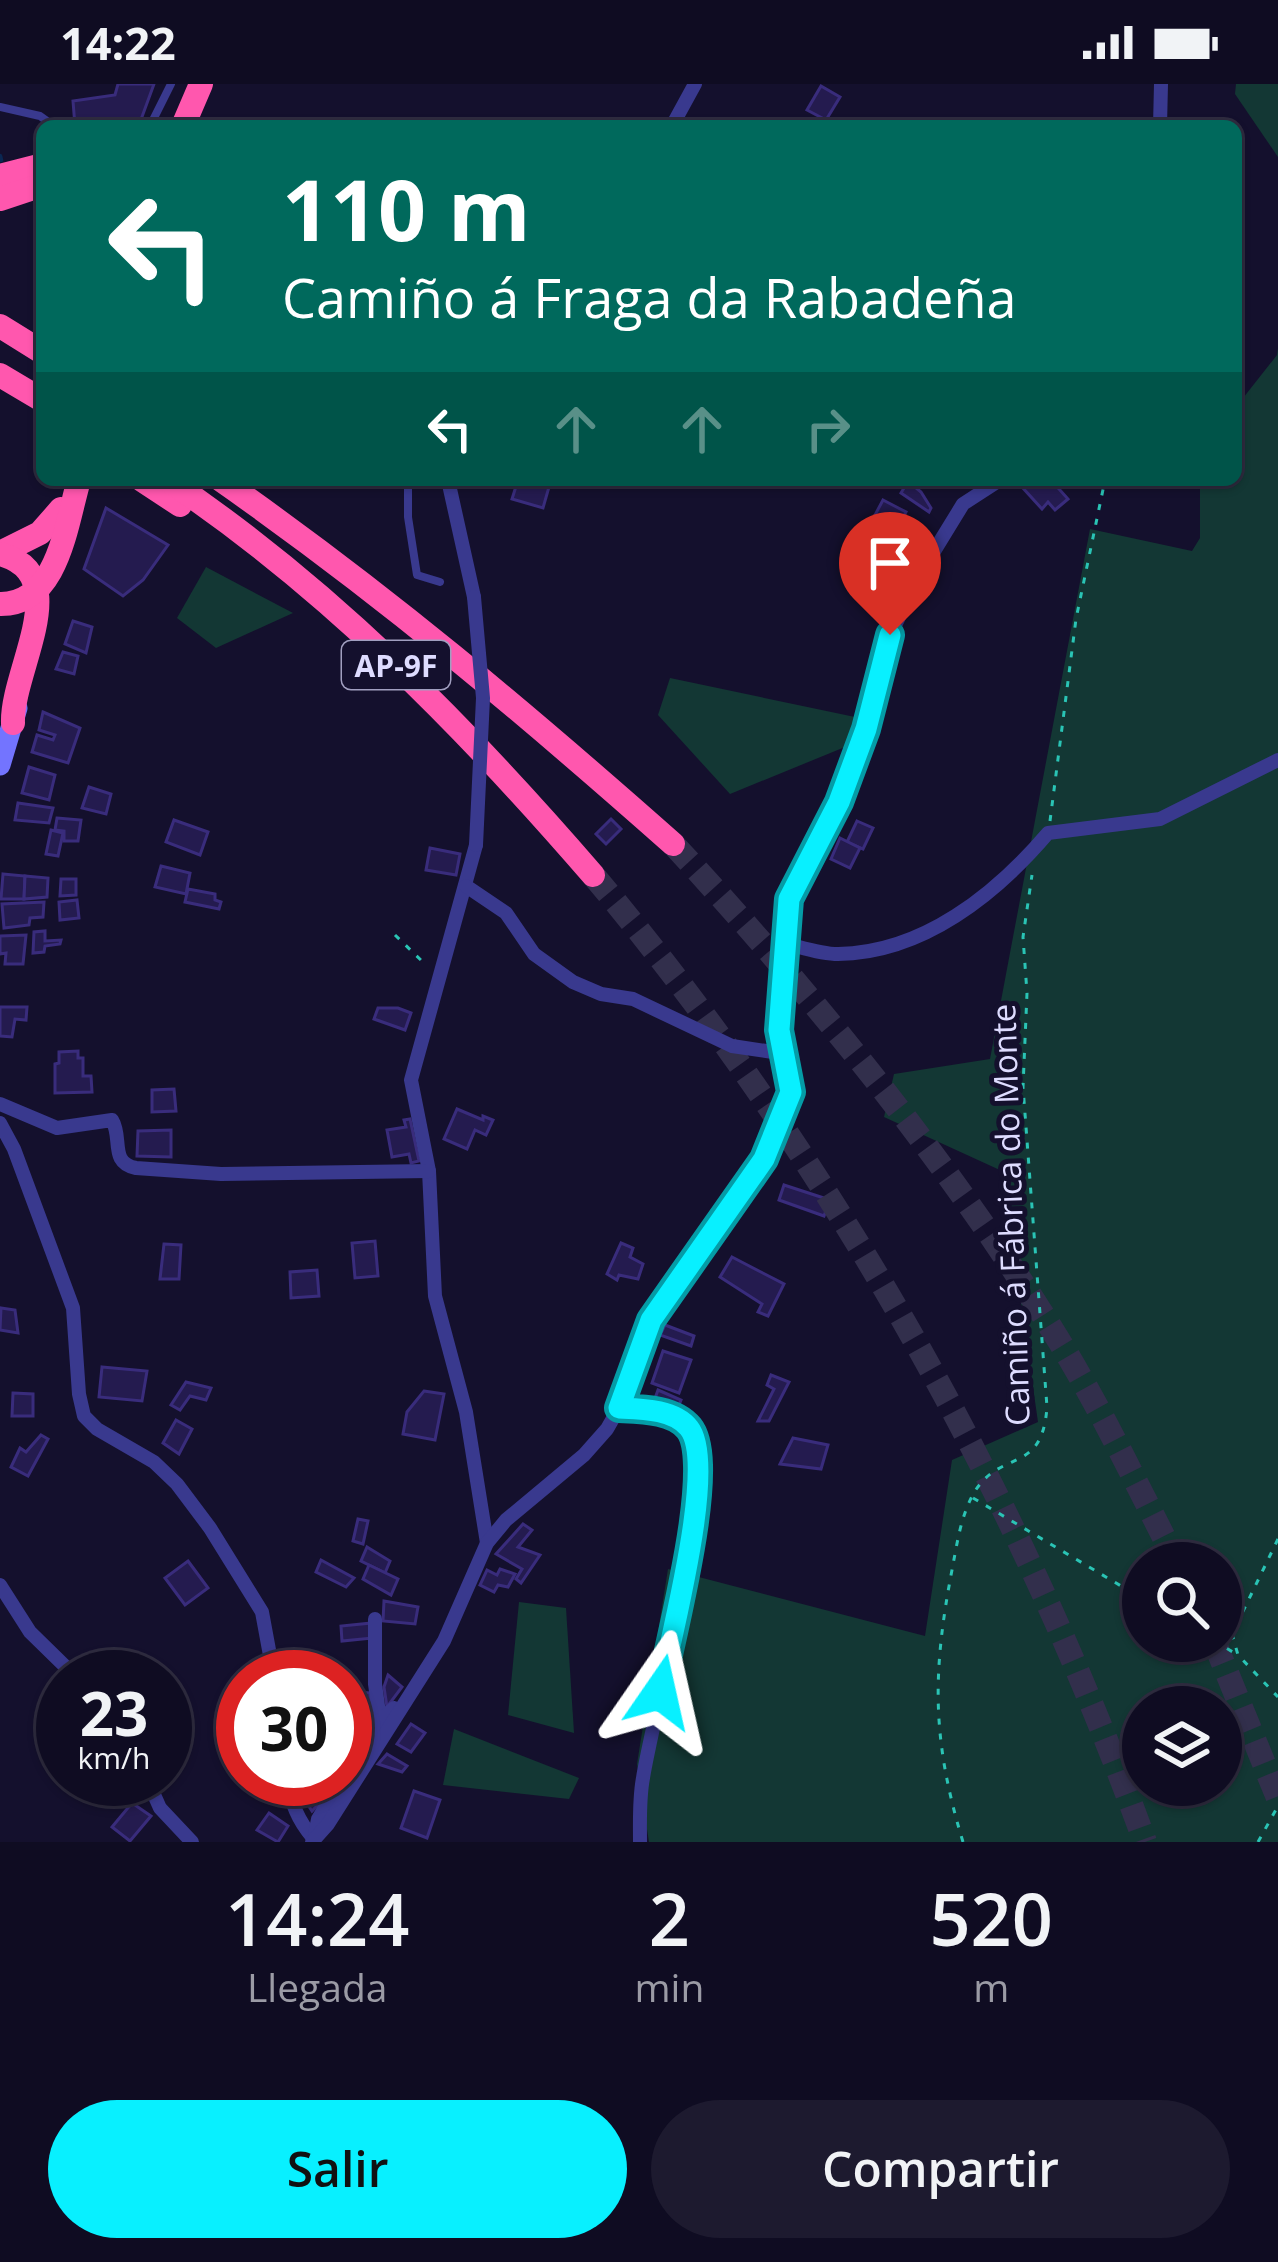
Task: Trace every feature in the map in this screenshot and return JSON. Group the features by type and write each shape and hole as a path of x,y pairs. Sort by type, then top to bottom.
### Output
{"highway":[{"path":"182,120 202,84"},
{"path":"0,176 36,167"},
{"path":"0,199 36,187"},
{"path":"0,326 36,356"},
{"path":"0,344 36,358"},
{"path":"0,375 35,403"},
{"path":"0,399 35,403"},
{"path":"0,604 14,604 38,591 47,578 80,486"},
{"name":"AP-9F","path":"229,486 447,647 673,844"},
{"path":"250,486 289,513 447,647"},
{"name":"AP-9F","path":"170,487 305,584 433,698 593,875"},
{"path":"0,554 40,533 61,508"},
{"path":"0,554 23,565 38,591 40,607 6,722"},
{"path":"0,613 21,642"}],"main road":[{"path":"180,120 186,84"},
{"path":"0,765 21,642 67,486"},
{"path":"6,722 80,486"}],"street":[{"path":"675,120 694,84"},
{"path":"1160,120 1161,84"},
{"path":"449,486 474,597 484,717 476,845 411,1080 429,1171 435,1296 466,1412 487,1543"},
{"path":"315,1841 444,1641 487,1543 506,1520 584,1456 607,1430 651,1320 764,1159 791,1092 779,1030 789,899 839,802 866,729 890,635 916,579 963,505 991,486"},
{"path":"784,943 833,955 872,952 917,937 967,909 1016,871 1048,833 1160,819 1278,760"},
{"path":"466,886 506,913 534,954 573,982 602,994 633,999 732,1046 786,1054"},
{"path":"0,1104 57,1128 112,1120 117,1127 119,1160 136,1168 221,1174 429,1171"},
{"path":"0,1123 14,1148 73,1308 84,1416 97,1430 154,1462 177,1484 262,1612 269,1650"},
{"path":"619,1408 673,1416 688,1427 698,1448 688,1558 641,1783 640,1842"},
{"path":"0,1586 30,1632 48,1650"},
{"path":"375,1619 380,1720"},
{"path":"372,1733 412,1694"},
{"path":"159,1806 192,1842"},
{"path":"293,1806 315,1841"},
{"path":"315,1841 318,1820 326,1806"}],"lane":[{"path":"153,120 171,84"},
{"path":"0,107 46,120"},
{"path":"408,486 417,574 440,583"}],"path":[{"name":"Camiño á Fábrica do Monte","path":"971,1497 984,1478 1033,1452 1046,1426 1038,1253 1023,1087 1028,993 1023,937 1034,860 1048,833 1076,619 1104,486"},
{"path":"395,935 423,964 444,972"},
{"path":"962,1842 935,1711 946,1600 971,1497 1122,1587"},
{"path":"1242,1613 1278,1539"},
{"path":"1242,1659 1278,1697"},
{"path":"1258,1842 1278,1806"}],"green space":[{"path":"1236,84 1278,84 1278,157 1235,94"},
{"path":"1278,348 1278,1842 649,1842 637,1764 668,1569 925,1636 952,1460 1038,1422 1002,1171 884,1117 894,1074 990,1059 1090,529 1192,551 1200,538 1200,486 1242,486 1242,399"},
{"path":"206,567 293,613 216,648 177,618"},
{"path":"670,678 855,717 845,747 730,794 658,715"},
{"path":"519,1602 566,1608 574,1733 508,1715"},
{"path":"454,1729 579,1778 569,1799 443,1785"}],"building":[{"path":"118,84 154,84 141,120 75,120 73,101 115,95"},
{"path":"821,86 840,97 826,120 807,110"},
{"path":"516,486 549,486 543,508 512,499"},
{"path":"905,486 914,486 931,508 929,512 901,493"},
{"path":"1056,486 1068,499 1055,510 1048,502 1042,509 1022,487"},
{"path":"883,500 906,512 898,527 875,515"},
{"path":"106,508 168,545 143,580 123,596 84,569"},
{"path":"885,520 907,532 900,546 875,538"},
{"path":"873,546 906,564 893,587 864,572"},
{"path":"73,621 92,627 86,653 65,644"},
{"path":"63,652 78,656 74,674 56,669"},
{"path":"43,712 80,728 68,763 32,752 37,735 53,740 55,735 39,730"},
{"path":"29,767 55,775 49,800 22,793"},
{"path":"89,787 111,794 106,814 82,808"},
{"path":"18,803 53,808 49,823 15,820"},
{"path":"57,818 81,820 78,841 64,841 64,831 55,830"},
{"path":"611,819 621,829 606,844 596,834"},
{"path":"174,820 208,832 200,855 166,842"},
{"path":"857,821 873,828 863,849 847,842"},
{"path":"51,830 63,833 58,856 46,854"},
{"path":"840,838 860,848 850,868 831,859"},
{"path":"430,848 460,854 456,875 426,870"},
{"path":"161,866 190,873 186,894 155,887"},
{"path":"3,874 25,876 24,899 1,899"},
{"path":"25,876 48,878 47,897 24,899"},
{"path":"61,879 76,879 76,895 60,896"},
{"path":"188,889 215,894 221,902 219,909 185,902"},
{"path":"77,900 79,918 60,920 59,902"},
{"path":"44,902 43,917 30,918 29,925 4,928 2,904"},
{"path":"45,931 45,941 61,940 60,944 33,953 34,932"},
{"path":"26,935 23,964 5,964 0,936"},
{"path":"0,1007 27,1007 26,1020 15,1019 12,1037 0,1036"},
{"path":"378,1008 411,1013 405,1030 374,1019"},
{"path":"78,1051 83,1076 91,1076 92,1092 55,1093 59,1052"},
{"path":"174,1089 176,1111 152,1112 152,1090"},
{"path":"457,1109 493,1120 486,1135 475,1130 467,1149 444,1139"},
{"path":"410,1119 419,1161 411,1163 409,1154 392,1157 387,1130 406,1127 404,1120"},
{"path":"171,1130 171,1157 137,1156 138,1131"},
{"path":"784,1185 830,1200 824,1216 779,1200"},
{"path":"375,1241 378,1276 355,1278 352,1243"},
{"path":"621,1243 633,1248 630,1257 643,1264 638,1279 619,1275 617,1280 607,1274"},
{"path":"164,1244 181,1245 179,1279 160,1279"},
{"path":"732,1257 784,1284 768,1316 758,1312 762,1304 720,1277"},
{"path":"317,1270 319,1296 291,1298 290,1272"},
{"path":"1,1308 15,1310 18,1333 0,1330"},
{"path":"665,1325 694,1336 691,1346 660,1335"},
{"path":"663,1351 691,1360 679,1393 652,1383"},
{"path":"102,1367 147,1371 142,1401 99,1397"},
{"path":"771,1375 789,1382 769,1421 758,1421 774,1389 767,1385"},
{"path":"186,1382 211,1388 206,1400 190,1396 180,1410 171,1405"},
{"path":"658,1390 681,1400 677,1410 653,1404"},
{"path":"424,1391 444,1394 435,1440 403,1434 407,1412"},
{"path":"13,1393 33,1394 33,1416 12,1416"},
{"path":"176,1420 192,1429 179,1454 163,1443"},
{"path":"41,1435 48,1439 28,1476 11,1467 20,1448 26,1452"},
{"path":"793,1438 828,1445 821,1469 780,1464"},
{"path":"358,1519 368,1521 363,1544 353,1541"},
{"path":"523,1524 532,1530 518,1547 540,1555 521,1583 516,1579 522,1569 496,1554"},
{"path":"367,1547 390,1561 385,1573 361,1561"},
{"path":"321,1560 354,1578 346,1587 316,1572"},
{"path":"188,1561 208,1588 185,1605 165,1578"},
{"path":"369,1565 398,1579 391,1595 363,1579"},
{"path":"500,1569 515,1574 508,1587 498,1585 494,1592 480,1585 487,1570 497,1575"},
{"path":"384,1601 418,1607 415,1624 383,1621"},
{"path":"372,1623 373,1638 342,1641 341,1626"},
{"path":"388,1675 402,1687 387,1707 384,1687"},
{"path":"411,1724 425,1733 411,1752 397,1744"},
{"path":"387,1754 407,1766 402,1772 378,1764"},
{"path":"414,1791 440,1800 427,1838 401,1828"},
{"path":"130,1806 151,1816 130,1841 112,1827"},
{"path":"269,1813 288,1826 278,1842 257,1830"}],"waterway":[{"path":"0,156 1,160"}],"tunnel":[{"path":"673,844 830,1023 974,1211 1077,1371 1166,1542"},
{"path":"593,875 762,1097 911,1334 1039,1584 1145,1842"},
{"path":"1223,1662 1278,1798"}],"route":[{"path":"660,1692 688,1558 698,1448 688,1427 673,1416 619,1408 651,1320 764,1159 791,1092 779,1030 789,899 839,802 866,729 890,635"}]}
